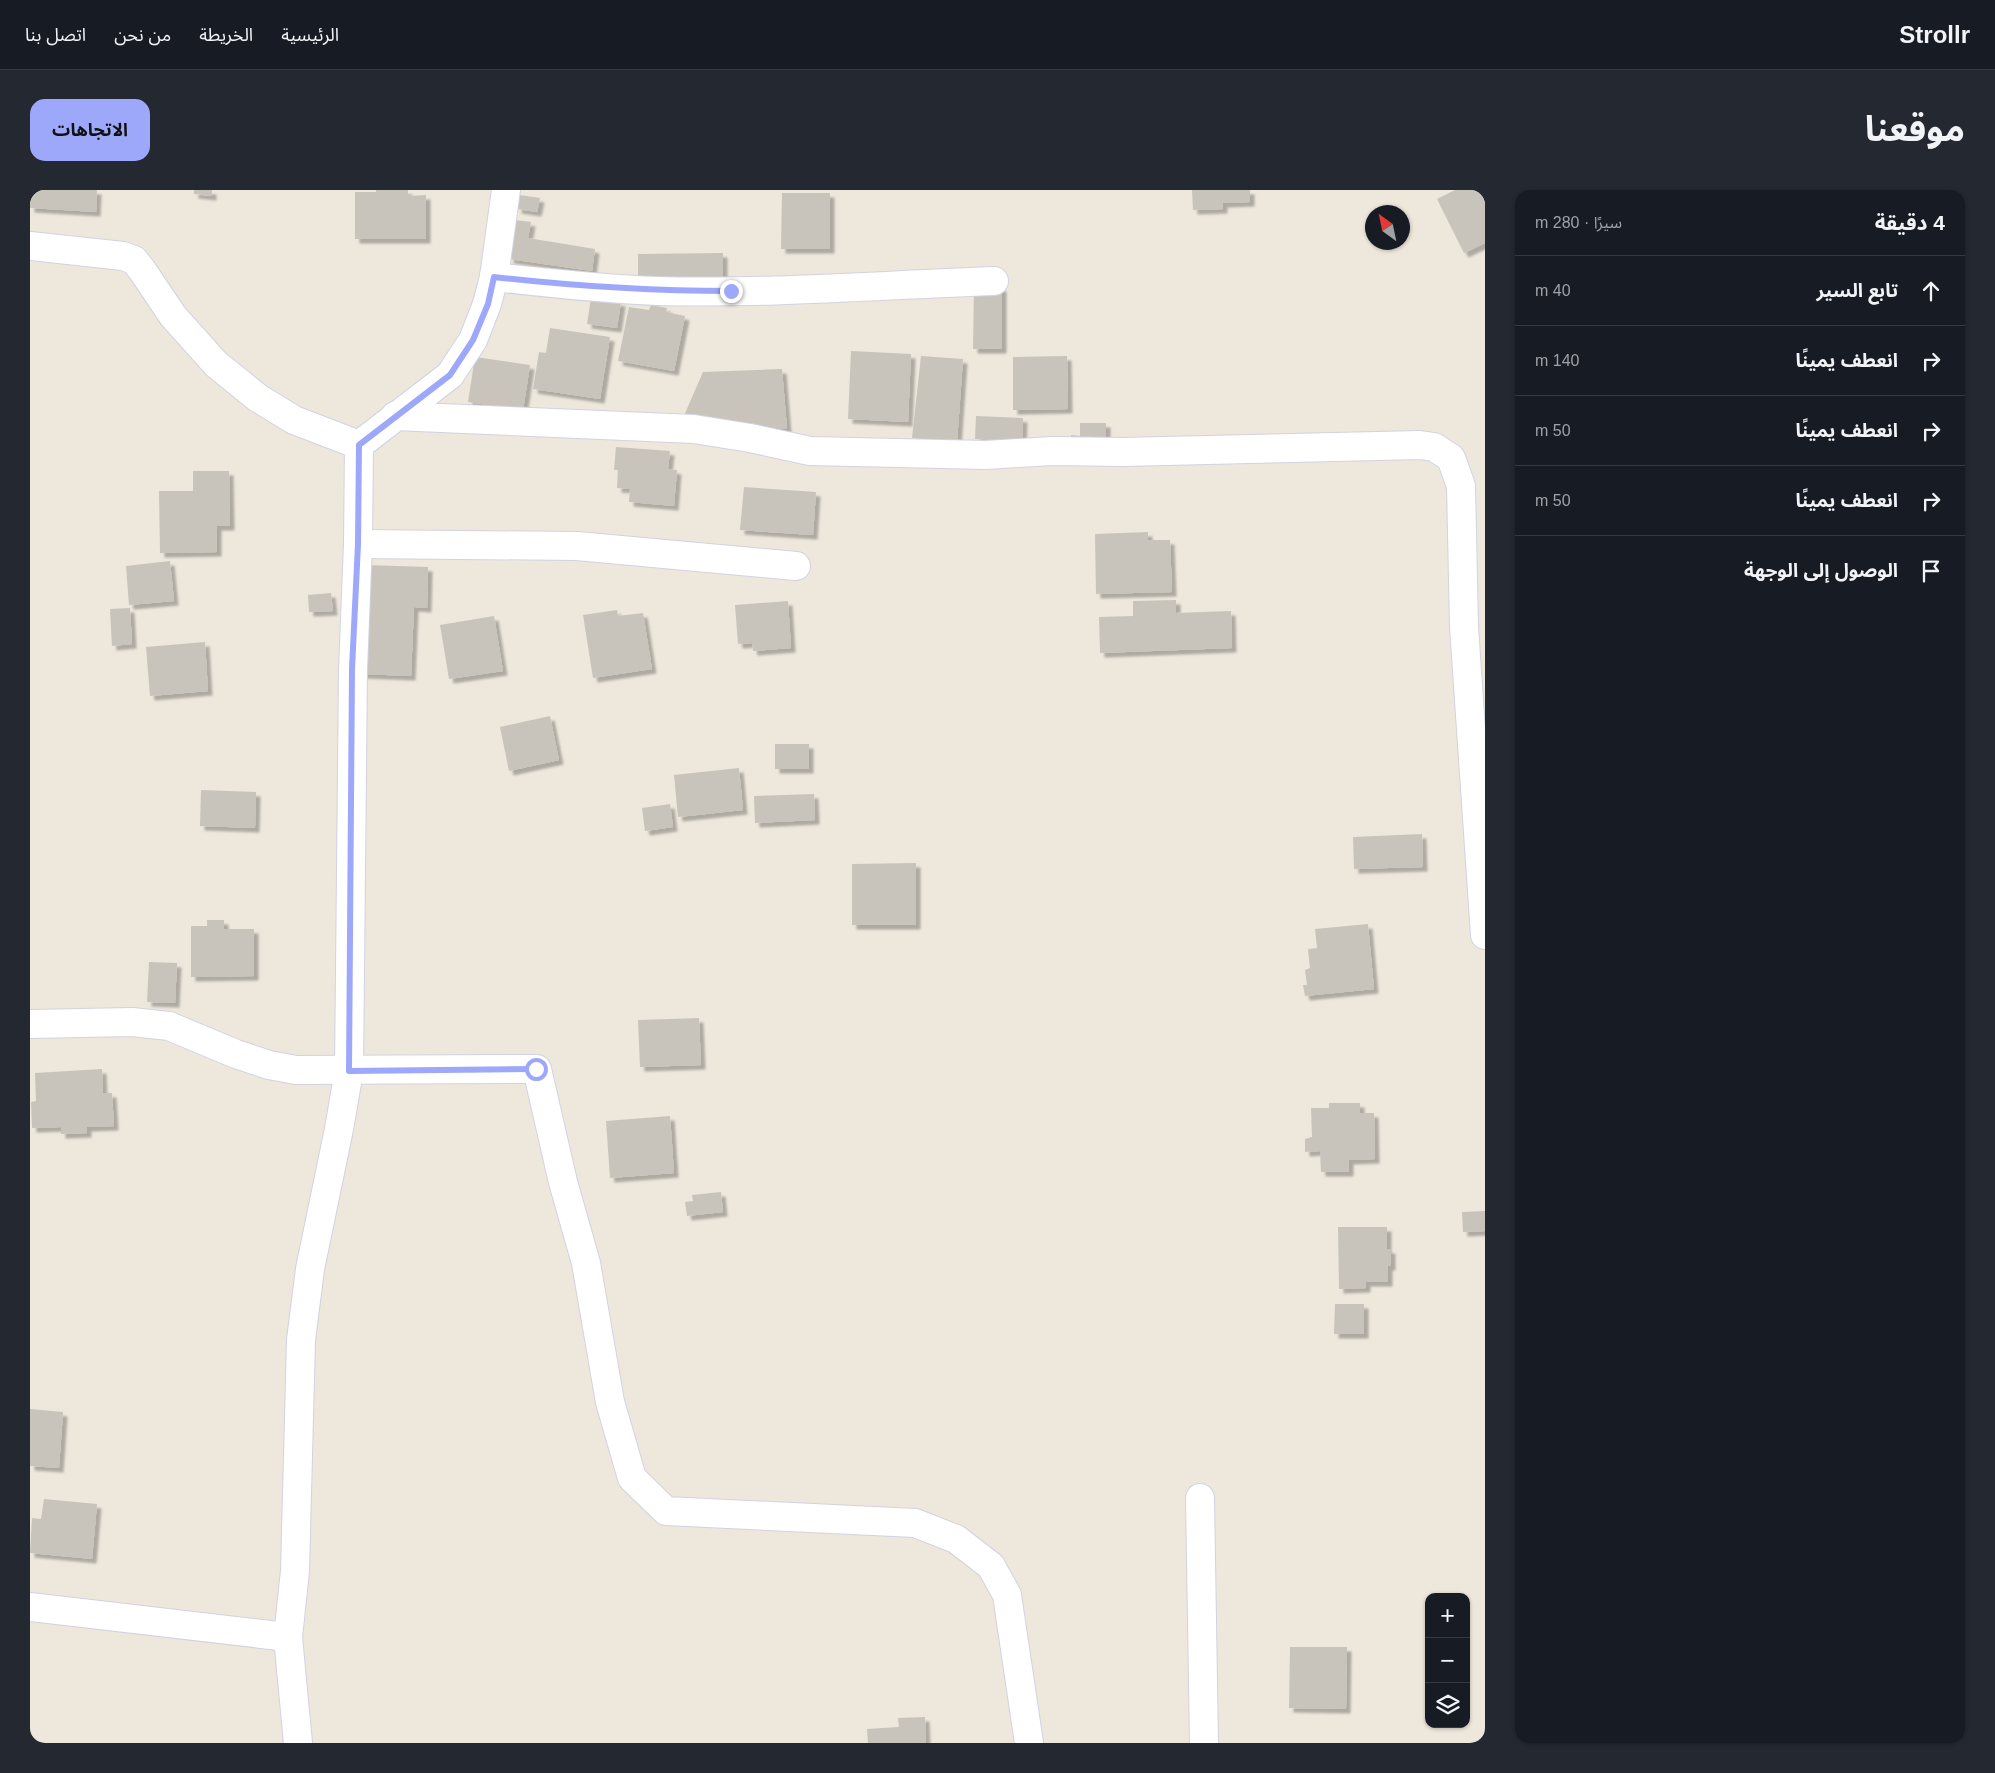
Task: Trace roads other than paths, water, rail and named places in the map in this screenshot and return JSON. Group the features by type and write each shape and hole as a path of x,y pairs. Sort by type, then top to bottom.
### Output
{"street":[{"path":"359,445 450,375 473,340 488,304 494,277 506,190"},
{"path":"30,246 123,256 134,260 174,316 216,364 258,398 294,420 359,445"},
{"path":"494,277 552,284 656,291 741,290 994,281"},
{"path":"395,416 694,429 750,438 810,451 830,452 986,454 1052,451 1122,452 1420,445 1434,447 1451,458 1460,486 1464,627 1485,935"},
{"path":"298,1743 288,1637 294,1571 302,1340 310,1269 349,1071 352,669 358,544 359,445"},
{"path":"358,544 577,546 796,566"},
{"path":"30,1024 132,1022 169,1026 236,1054 269,1065 296,1070 536,1069 563,1182 586,1263 610,1402 632,1478 666,1511 915,1523 956,1539 991,1566 1007,1595 1028,1743"},
{"path":"1200,1498 1204,1743"},
{"path":"30,1607 288,1637"}]}
